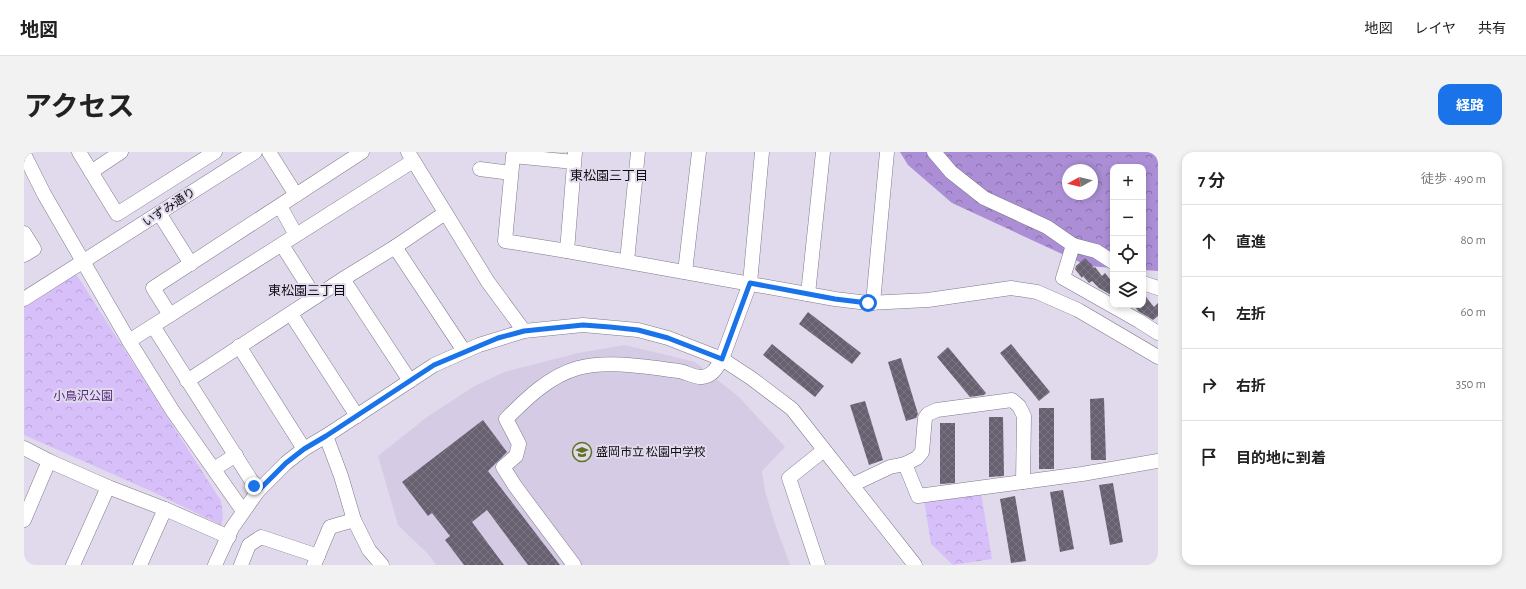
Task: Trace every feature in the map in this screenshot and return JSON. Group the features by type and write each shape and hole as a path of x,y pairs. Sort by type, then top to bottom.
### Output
{"street":[{"path":"79,152 117,214 215,152"},
{"path":"91,172 121,152"},
{"name":"いずみ通り","path":"24,299 255,152"},
{"path":"269,152 296,195"},
{"path":"170,315 153,288 362,152"},
{"path":"626,261 638,152"},
{"path":"686,272 699,152"},
{"path":"574,565 515,486 503,467 516,456 519,444 506,419 531,394 559,376 577,368 610,364 681,372 702,377 716,370 722,359 750,283 762,152"},
{"path":"808,294 823,152"},
{"path":"873,303 887,152"},
{"path":"934,152 951,172 984,198 1047,227 1073,245 1096,251 1110,260"},
{"path":"24,154 44,194 129,341 172,410 243,511"},
{"path":"129,341 282,245 410,156 488,282 524,331"},
{"path":"567,251 574,157 512,156 505,241 626,261 835,299 873,303 928,300 1011,288 1037,292 1078,310 1158,356"},
{"path":"480,169 511,174"},
{"path":"280,206 296,235"},
{"path":"187,381 315,297 395,247 445,212"},
{"path":"159,213 191,264"},
{"path":"24,233 34,249 24,255"},
{"path":"282,245 315,297"},
{"path":"1073,245 1063,278 1158,333"},
{"path":"395,247 464,351"},
{"path":"343,279 410,381"},
{"path":"1146,283 1158,288"},
{"path":"291,314 357,416"},
{"path":"216,565 232,528 258,491 286,463 304,449 434,365 464,351 498,338 524,331 583,325 638,330 668,338 722,359 751,378 792,409 915,565"},
{"path":"153,326 258,491"},
{"path":"240,346 304,449"},
{"path":"852,485 890,467 905,464 917,458 922,452 925,418 928,414 937,410 1012,400 1024,416 1023,482"},
{"path":"326,436 341,476 354,520 369,550 382,565"},
{"path":"24,448 49,461 108,487 165,509 229,537"},
{"path":"818,565 789,478 824,450"},
{"path":"214,469 236,455"},
{"path":"24,520 49,461"},
{"path":"905,464 918,496 1082,474 1158,461"},
{"path":"74,565 108,487"},
{"path":"140,565 165,509"},
{"path":"241,565 250,545 261,537 316,560 330,527 354,520"}],"shaded area":[{"name":"盛岡市立 松園中学校","path":"625,345 695,362 739,397 785,447 762,471 765,491 790,565 436,565 429,555 398,525 378,456 427,417 473,387 504,372 578,353"}],"green space":[{"path":"900,152 1158,152 1158,271 1146,270 1146,164 1110,164 1110,268 1088,266 952,203 908,165"},
{"name":"小鳥沢公園","path":"73,269 221,501 223,518 221,525 153,492 24,435 24,304"},
{"path":"981,492 992,559 953,565 931,544 924,500"}],"building":[{"path":"1085,258 1102,276 1105,273 1110,279 1110,294 1099,288 1092,281 1089,283 1083,276 1082,278 1075,269 1076,266"},
{"path":"1146,297 1154,307 1158,303 1158,316 1153,320 1138,311 1136,308 1146,308"},
{"path":"808,312 861,353 852,364 799,324"},
{"path":"772,344 824,386 815,397 763,355"},
{"path":"1011,344 1050,392 1039,401 1000,353"},
{"path":"948,347 986,393 984,395 970,397 937,357"},
{"path":"901,358 918,414 916,418 906,421 888,362"},
{"path":"1104,398 1106,460 1091,460 1090,399"},
{"path":"865,401 883,460 869,465 850,405"},
{"path":"1039,408 1054,408 1054,469 1039,469"},
{"path":"989,417 1003,417 1004,476 989,477"},
{"path":"483,420 507,452 488,471 560,565 528,565 487,510 472,522 504,565 464,565 445,540 450,536 432,513 428,516 402,482"},
{"path":"940,423 955,423 955,483 940,484"},
{"path":"1113,483 1123,542 1110,545 1099,485"},
{"path":"1063,490 1074,549 1060,552 1050,492"},
{"path":"1015,496 1026,561 1011,563 1000,499"}],"place":[{"name":"盛岡市立 松園中学校","path":"582,452"}],"district":[{"name":"東松園三丁目","path":"609,175"},
{"name":"東松園三丁目","path":"307,290"}],"route":[{"path":"254,486 258,491 286,463 304,449 434,365 498,338 524,331 583,325 610,327 638,330 668,338 722,359 750,283 835,299 868,303"}]}
